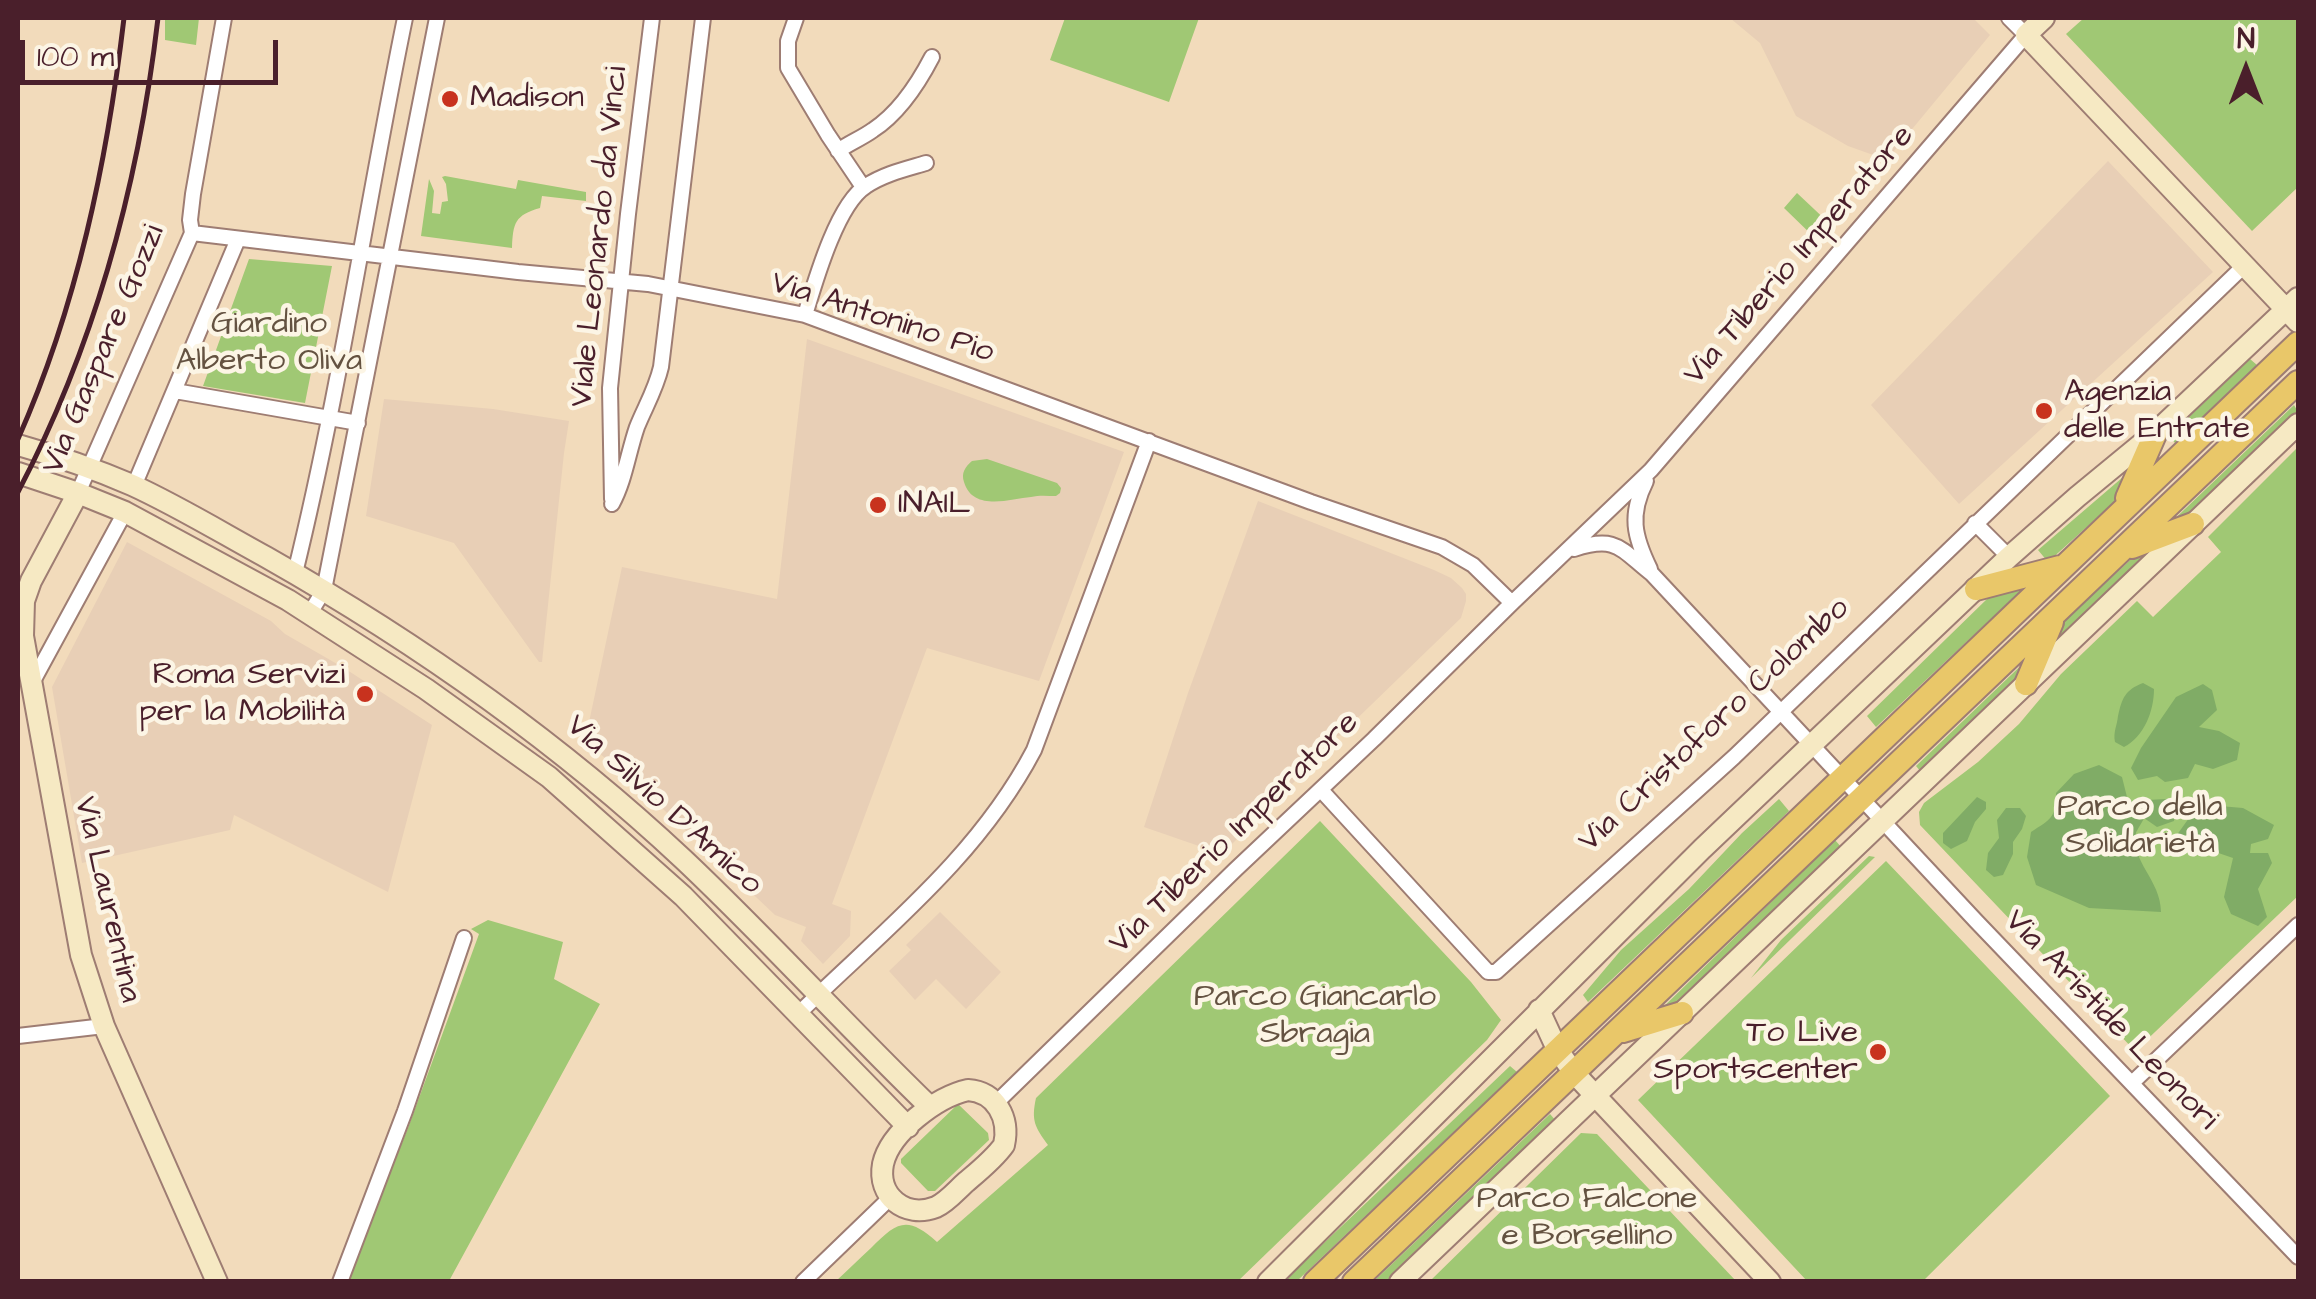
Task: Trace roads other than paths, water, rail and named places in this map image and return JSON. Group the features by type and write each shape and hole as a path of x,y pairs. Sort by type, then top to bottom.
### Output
{"main road":[{"path":"1315,1282 2298,343"},
{"path":"1354,1282 2298,382"},
{"path":"2120,513 2156,432"},
{"path":"2119,552 2193,524"},
{"path":"1976,589 2063,566"},
{"path":"2026,684 2057,612"},
{"path":"1615,1034 1682,1013"}],"street":[{"name":"Via Gaspare Gozzi","path":"20,634 30,581 78,493 192,233 190,220 224,18"},
{"path":"294,573 331,418 405,18"},
{"path":"310,613 324,590 437,18"},
{"name":"Viale Leonardo da Vinci","path":"652,18 620,282 610,401 612,504 659,376 704,18"},
{"path":"796,18 787,47 788,68 863,187"},
{"path":"1268,1282 1702,849 2009,557 2294,310 2009,18"},
{"path":"2026,35 2044,18"},
{"name":"Via Tiberio Imperatore","path":"996,1104 1651,470 2026,35"},
{"path":"838,151 875,129 891,114 917,86 932,56"},
{"path":"805,315 842,216 863,187 926,163"},
{"path":"367,214 380,224 397,223"},
{"name":"Via Antonino Pio","path":"192,233 648,284 805,315 1442,547 1473,565 1512,603"},
{"path":"134,486 238,239"},
{"name":"Via Cristoforo Colombo","path":"1321,790 1488,972 1496,972 1780,712 2246,264"},
{"path":"175,392 358,422"},
{"path":"1400,1282 2298,424"},
{"path":"798,1014 946,872 1018,779 1040,735 1150,441"},
{"name":"Via Silvio D'Amico","path":"18,444 134,486 324,590 456,675 552,746 681,858 930,1107"},
{"path":"1651,470 1641,490 1634,521 1640,548 1652,574"},
{"name":"Via Silvio D'Amico","path":"18,472 124,512 310,613 426,689 569,792 682,896 908,1127"},
{"path":"32,683 124,512"},
{"path":"1975,523 2009,557"},
{"path":"1568,551 1596,542 1610,544 1652,574 1883,820"},
{"name":"Via Laurentina","path":"20,634 81,955 104,1026 217,1282"},
{"name":"Via Aristide Leonori","path":"1883,820 2298,1257"},
{"path":"2132,1083 2298,926"},
{"path":"340,1282 464,938"},
{"path":"1539,1010 1557,1049 1574,1072 1770,1282"},
{"path":"18,1036 104,1026"},
{"path":"968,1090 983,1093 996,1104 1007,1131 1001,1150 941,1204 912,1210 889,1198 884,1184 884,1160 908,1127 930,1107 968,1090"},
{"path":"804,1282 889,1198"}],"railway":[{"path":"18,439 57,337 87,233 109,126 124,18"},
{"path":"18,492 70,379 110,261 139,141 158,18"}],"place":[{"name":"Madison","path":"450,99"},
{"name":"Agenzia delle Entrate","path":"2044,411"},
{"name":"INAIL","path":"878,505"},
{"name":"Roma Servizi per la Mobilità","path":"365,694"},
{"name":"To Live Sportscenter","path":"1878,1052"}],"park label":[{"name":"Giardino Alberto Oliva","path":"269,344"},
{"name":"Parco della Solidarietà","path":"2140,826"},
{"name":"Parco Giancarlo Sbragia","path":"1315,1016"},
{"name":"Parco Falcone e Borsellino","path":"1587,1218"}]}
